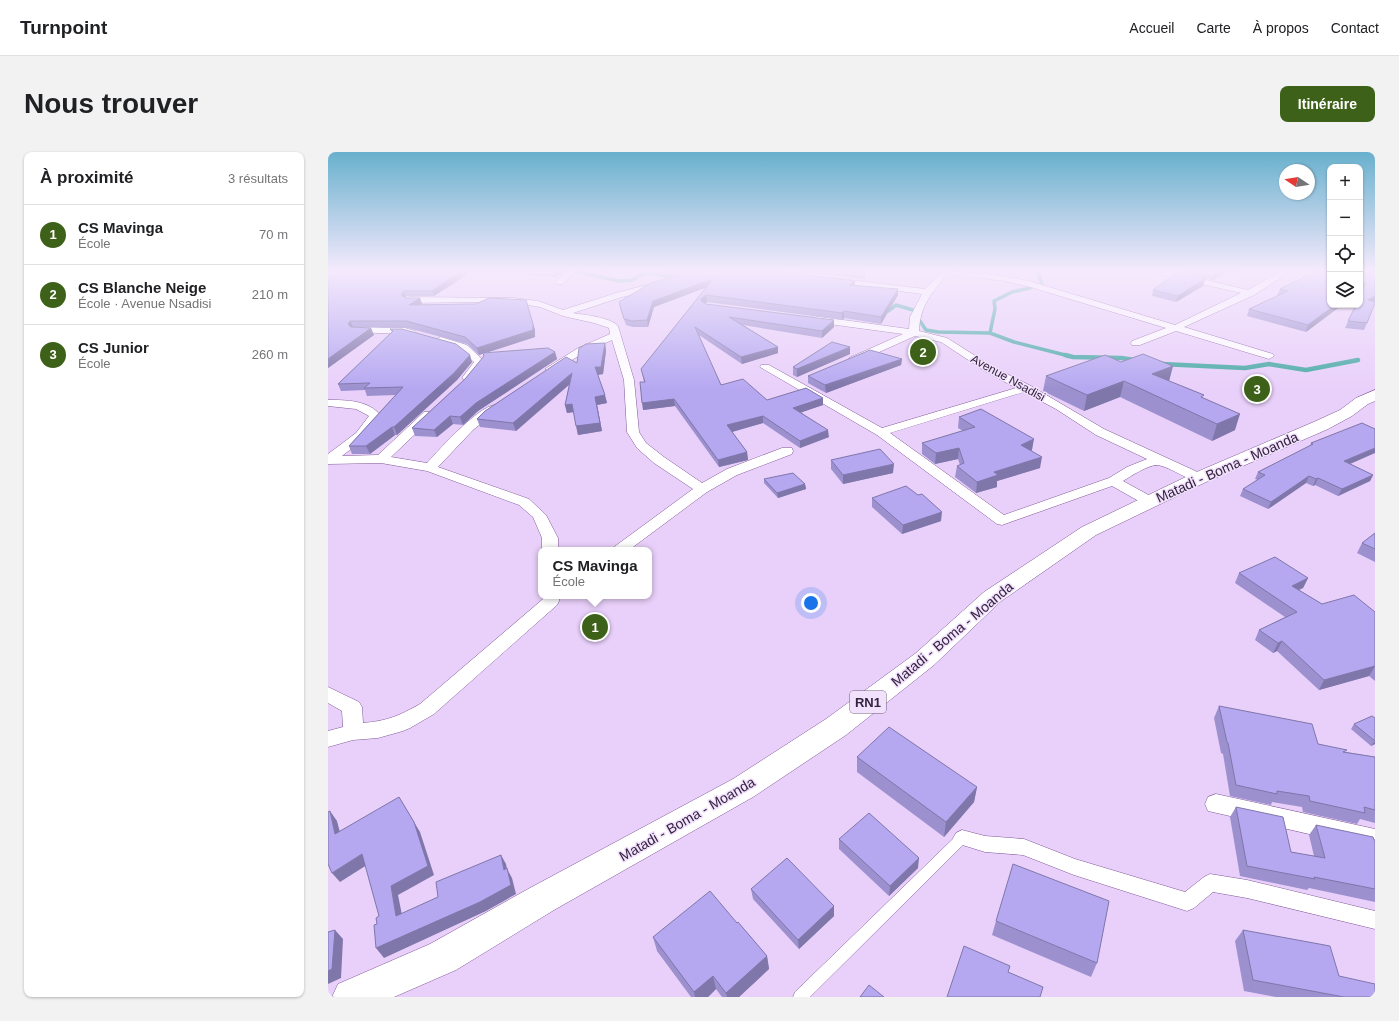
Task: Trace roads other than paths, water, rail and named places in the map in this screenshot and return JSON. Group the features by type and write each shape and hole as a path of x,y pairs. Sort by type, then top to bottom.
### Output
{"highway":[{"name":"Matadi - Boma - Moanda","path":"351,997 443,957 542,899 744,788 836,727 925,658 992,597 1090,531 1199,478 1322,425 1346,413 1362,401 1375,395"}],"street":[{"path":"557,310 607,323 613,326 629,380 633,432 641,445 659,460 702,489"},
{"path":"563,313 571,310"},
{"path":"846,363 914,334 915,317 918,310"},
{"path":"1115,310 1176,329 1234,344 1269,356"},
{"path":"1136,343 1176,329 1215,310"},
{"name":"Avenue Nsadisi","path":"801,318 932,336 944,340 989,369 1060,407 1100,432 1199,478"},
{"path":"357,330 405,331 464,347 480,362 462,384"},
{"path":"541,375 595,342 616,335"},
{"path":"766,367 881,432 1026,388"},
{"path":"796,383 810,376"},
{"path":"430,468 467,428 502,402"},
{"path":"328,403 341,403 363,408 372,412 375,416 372,424 362,435 328,460"},
{"path":"381,459 433,410"},
{"name":"Avenue Nsadisi","path":"881,432 1002,521 1114,481 1154,461 1165,463"},
{"path":"624,547 702,489 732,472 787,451"},
{"path":"328,460 381,459 430,468 524,502 539,515 550,538 550,547"},
{"path":"1114,481 1149,501"},
{"path":"328,739 353,732 378,730 403,723 427,709 552,599"},
{"path":"328,694 352,706 353,732"},
{"path":"1216,804 1375,839"},
{"path":"962,838 985,844 1024,847 1074,867 1187,902 1210,884 1247,889 1375,920"}],"lane":[{"path":"800,997 962,838"}],"waterway":[{"path":"882,313 889,310"},
{"path":"990,333 995,310"},
{"path":"920,321 926,330 938,332 990,333"},
{"path":"990,333 1014,342 1069,356"},
{"path":"1065,355 1069,356"},
{"path":"1069,356 1135,360"},
{"path":"1162,364 1245,368 1269,364 1306,370 1358,360"}],"place":[{"name":"CS Blanche Neige","path":"923,352"},
{"name":"CS Junior","path":"1257,389"},
{"name":"CS Mavinga","path":"595,627"}]}
